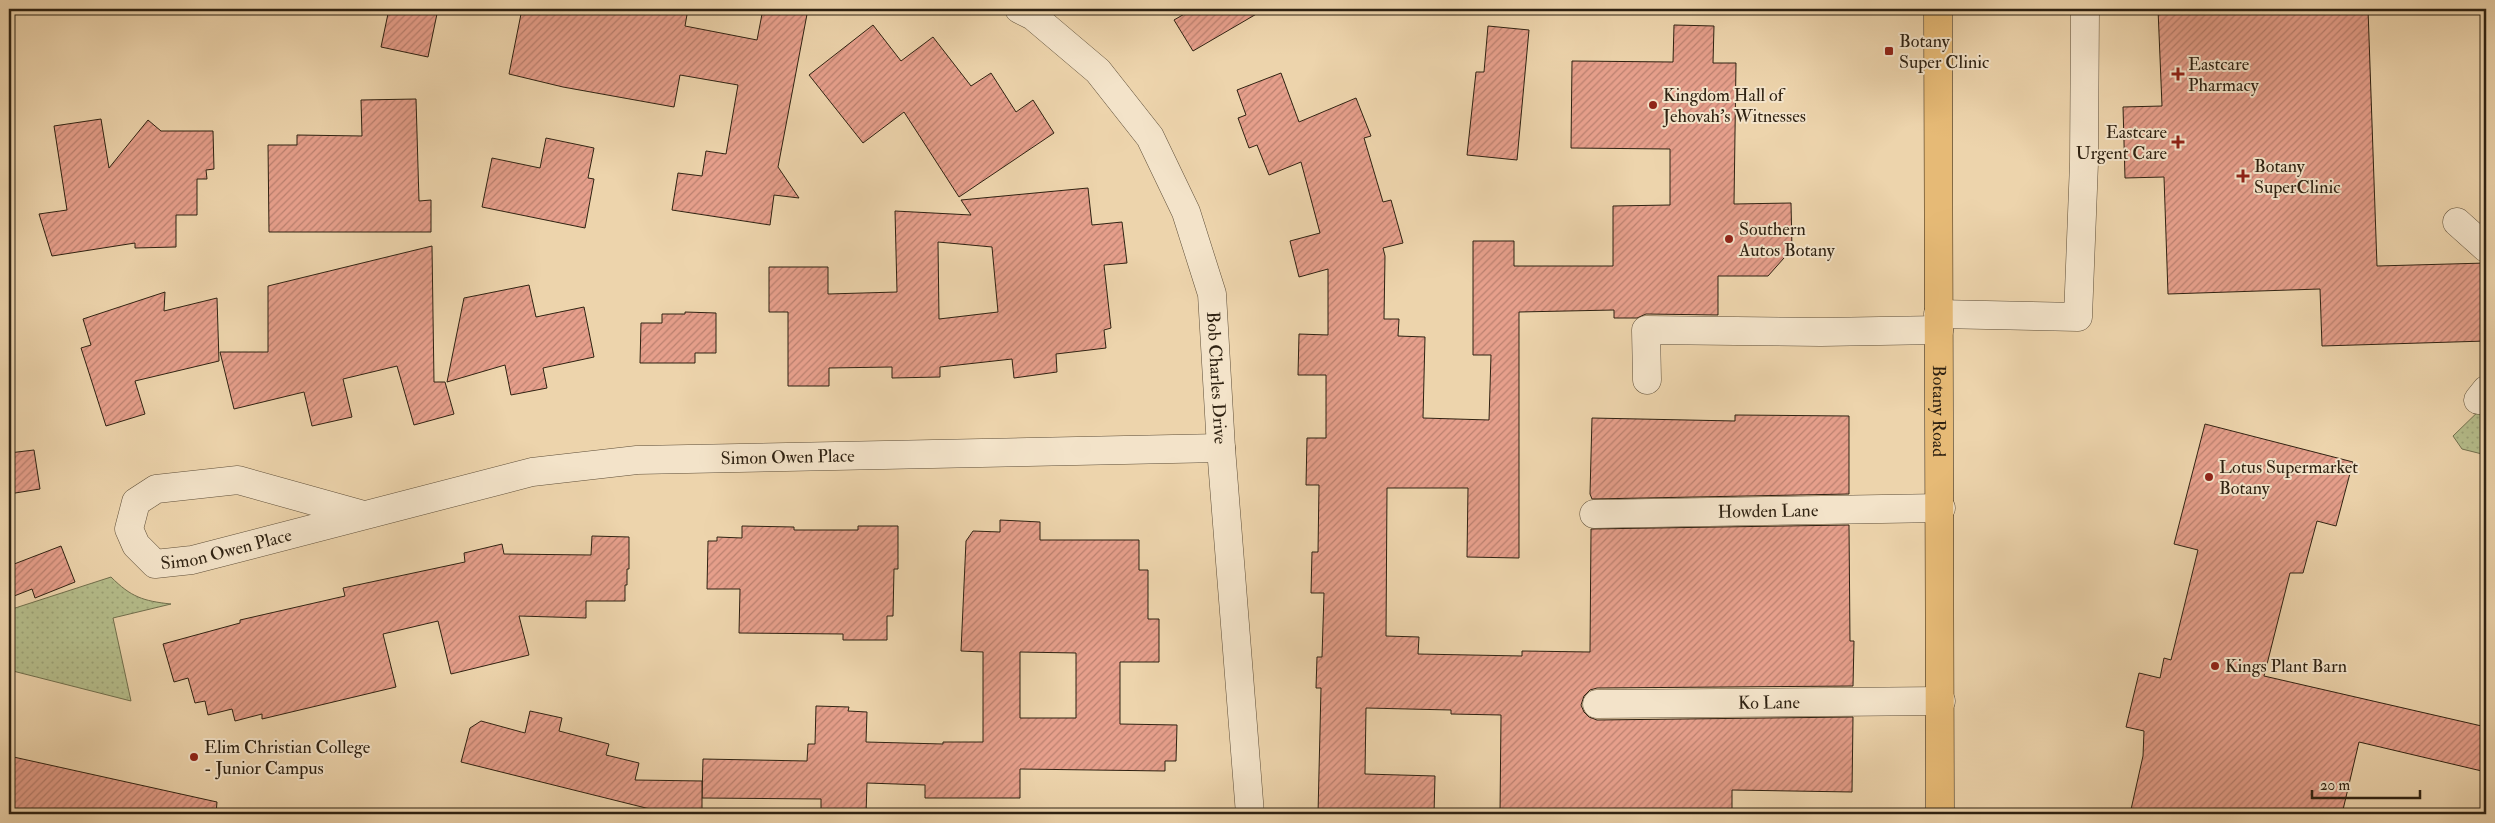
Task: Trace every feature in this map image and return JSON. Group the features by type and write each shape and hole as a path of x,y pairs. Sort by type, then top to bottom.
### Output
{"main road":[{"name":"Botany Road","path":"1938,9 1941,508 1940,814"}],"street":[{"name":"Bob Charles Drive","path":"1019,9 1033,16 1098,71 1150,136 1186,212 1212,294 1221,448 1250,814"},
{"path":"1647,380 1646,330 1821,332 1939,322 2078,318 2084,163 2085,9"},
{"path":"2457,222 2486,248"},
{"name":"Simon Owen Place","path":"360,514 238,480 156,489 136,502 129,529 136,545 155,564 192,560 360,514 532,472 638,460 1221,448"},
{"name":"Howden Lane","path":"1594,514 1941,508"},
{"name":"Ko Lane","path":"1597,704 1941,701"}],"green space":[{"path":"2486,404 2486,455 2462,449 2453,436"},
{"path":"111,577 131,594 171,604 113,618 131,701 9,670 9,610"}],"building":[{"path":"389,9 438,9 428,57 381,47"},
{"path":"522,9 688,9 685,26 757,40 763,9 808,9 778,167 799,198 774,195 770,225 672,210 678,173 702,176 706,151 726,154 738,85 680,75 674,107 563,87 509,74"},
{"path":"1193,9 1265,9 1193,51 1174,20"},
{"path":"2158,9 2368,9 2377,266 2486,263 2486,341 2322,346 2320,289 2168,294 2164,177 2125,178 2123,107 2162,106"},
{"path":"873,25 901,61 933,37 971,86 991,73 1016,112 1033,100 1054,133 959,197 904,112 863,143 809,75"},
{"path":"1674,25 1714,26 1713,63 1736,63 1734,204 1791,203 1792,249 1768,276 1718,276 1718,315 1646,314 1637,318 1614,318 1614,310 1519,312 1519,558 1467,557 1468,488 1387,488 1386,636 1419,637 1418,654 1522,656 1522,651 1590,652 1591,529 1849,525 1850,641 1854,641 1853,686 1597,688 1590,690 1584,696 1581,705 1589,717 1597,720 1853,717 1852,792 1732,790 1732,814 1500,814 1501,715 1451,714 1451,710 1366,708 1365,774 1435,776 1434,814 1318,814 1321,688 1316,688 1317,657 1322,657 1324,593 1311,593 1312,552 1318,552 1319,485 1306,485 1307,438 1326,438 1326,375 1298,375 1299,334 1328,335 1328,269 1299,277 1290,241 1320,233 1301,162 1269,175 1257,145 1249,148 1238,118 1246,115 1237,90 1281,73 1299,122 1356,98 1371,136 1364,138 1383,202 1391,200 1403,243 1383,248 1385,256 1384,319 1399,319 1398,336 1425,337 1423,418 1489,420 1491,355 1473,355 1473,241 1514,241 1514,266 1613,266 1613,206 1670,205 1670,149 1571,148 1572,61 1673,62"},
{"path":"1488,26 1529,30 1517,160 1467,155 1476,72 1484,72"},
{"path":"416,99 419,201 431,200 431,232 269,232 268,145 297,145 297,135 362,136 361,100"},
{"path":"101,119 109,168 148,120 161,131 213,131 214,169 206,170 207,179 197,179 197,215 176,215 176,247 135,248 135,243 52,256 39,214 67,210 54,126"},
{"path":"546,138 594,148 588,178 594,179 585,228 482,207 492,158 540,168"},
{"path":"1088,188 1092,225 1122,222 1127,263 1104,265 1111,328 1104,330 1106,348 1056,354 1057,372 1014,378 1012,359 940,367 940,377 892,378 892,367 829,368 829,386 788,386 788,312 769,312 769,267 828,267 828,294 897,292 895,211 971,215 961,200","holes":["938,242 992,247 998,312 939,319"]},
{"path":"432,246 434,382 445,382 454,414 414,425 397,366 343,379 352,417 312,426 304,392 234,409 220,352 268,352 268,286"},
{"path":"529,285 536,317 584,307 594,357 543,368 547,388 511,395 505,365 447,382 464,298"},
{"path":"165,292 164,311 217,298 219,361 135,381 145,414 106,426 81,348 91,345 83,319"},
{"path":"685,312 716,313 716,353 695,353 695,363 640,363 641,323 662,323 662,314 685,314"},
{"path":"1735,415 1849,416 1849,494 1592,499 1590,494 1592,418 1735,421"},
{"path":"2205,424 2353,462 2336,526 2317,521 2303,573 2290,573 2264,676 2486,727 2486,772 2359,742 2342,814 2130,814 2143,756 2144,731 2126,727 2139,673 2160,678 2164,658 2171,660 2198,550 2174,544"},
{"path":"34,450 40,489 9,494 9,453"},
{"path":"1000,520 1040,522 1040,540 1139,540 1139,570 1148,570 1148,619 1159,619 1159,662 1120,662 1120,724 1177,725 1176,761 1165,761 1165,771 1020,769 1020,798 925,798 925,785 867,783 866,814 821,814 821,799 702,798 703,759 807,761 808,744 815,744 816,706 849,707 848,711 867,712 866,742 943,744 943,742 983,742 983,652 961,651 966,541 973,531 1000,532","holes":["1020,652 1076,653 1076,718 1020,718"]},
{"path":"742,526 794,527 794,530 858,530 858,526 898,526 898,569 894,569 893,616 887,616 887,640 843,640 843,634 739,633 740,589 707,589 708,541 717,541 717,537 742,538"},
{"path":"592,536 629,537 629,569 627,569 627,585 625,585 625,601 586,601 586,618 519,616 529,655 451,674 438,621 383,634 396,687 262,719 262,714 235,721 232,709 208,715 205,701 195,703 188,678 174,682 163,644 240,623 240,620 345,596 343,588 465,562 464,553 502,544 504,554 591,555"},
{"path":"61,546 75,582 35,598 32,589 9,598 9,566"},
{"path":"530,711 562,718 559,731 609,744 606,755 639,763 635,780 702,781 702,814 658,814 658,811 461,762 470,728 481,721 525,733"},
{"path":"9,756 217,802 216,814 9,814"}],"place":[{"name":"Botany Super Clinic","path":"1889,51"},
{"name":"Eastcare Pharmacy","path":"2178,74"},
{"name":"Kingdom Hall of Jehovah's Witnesses","path":"1653,105"},
{"name":"Eastcare Urgent Care","path":"2178,142"},
{"name":"Botany SuperClinic","path":"2243,176"},
{"name":"Southern Autos Botany","path":"1729,239"},
{"name":"Lotus Supermarket Botany","path":"2209,477"},
{"name":"Kings Plant Barn","path":"2215,666"},
{"name":"Elim Christian College - Junior Campus","path":"194,757"}]}
